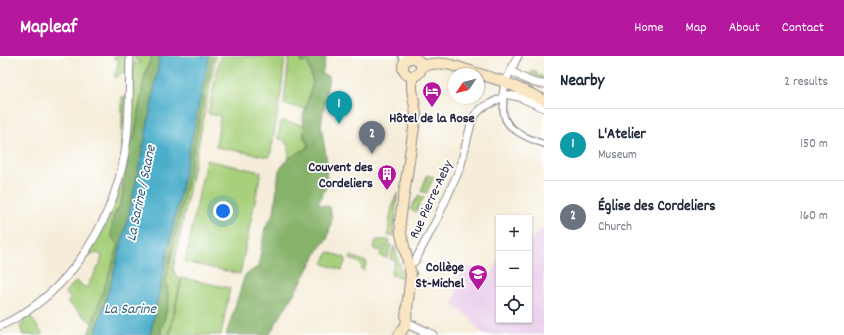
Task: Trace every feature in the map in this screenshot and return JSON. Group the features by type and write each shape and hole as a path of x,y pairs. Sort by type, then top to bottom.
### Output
{"main road":[{"path":"404,59 416,60 421,66 417,74 412,76 407,74 404,70 404,59"},
{"path":"421,66 443,63 505,82 544,100"},
{"path":"399,335 407,323 406,318 411,279 409,264 401,234 400,221 416,121 412,76"}],"street":[{"path":"0,326 41,300 65,278 86,252 99,230 118,184 127,138 130,56"},
{"path":"518,56 505,82 503,95 504,115 509,124 521,134 544,144"},
{"path":"511,71 530,81 544,84"},
{"path":"503,95 519,96 544,108"},
{"name":"Rue Pierre-Aeby","path":"409,264 415,261 450,191 461,163 474,117 482,108 503,95"},
{"path":"407,323 432,335"}],"shaded area":[{"name":"Collège St-Michel","path":"544,226 544,335 483,335 470,318 453,306 461,270 465,264 491,276 496,264 496,323 532,323 532,238"}],"green space":[{"path":"116,56 126,56 126,69 117,77 114,77 119,60 113,58"},
{"path":"134,56 152,56 145,73 134,139 130,139 134,62 140,64 141,62 134,59"},
{"path":"152,56 160,56 125,232 95,335 88,335 119,244 115,242 111,235 113,217 120,205 124,188 121,187 125,173 130,139 134,139 145,73"},
{"path":"209,56 213,56 166,281 169,300 160,335 150,335"},
{"path":"213,56 216,56 173,270 177,277 181,278 169,335 160,335 169,300 166,281"},
{"path":"220,56 285,56 281,94 270,157 216,147 220,116 208,114"},
{"path":"289,56 301,56 302,62 308,62 313,83 305,109 284,104"},
{"path":"301,56 326,56 322,74 329,77 321,125 327,163 326,187 318,204 330,207 332,219 327,240 320,247 269,335 226,335 245,275 258,267 265,228 274,213 279,170 289,158 309,147 304,137 303,116 313,83 308,62 301,62"},
{"path":"531,72 536,72 538,77 540,75 543,77 541,81 529,78"},
{"path":"122,97 126,97 122,148"},
{"path":"281,121 304,125 304,137 309,147 289,158 286,143 282,139 278,138"},
{"path":"206,160 261,172 240,274 185,262"},
{"path":"427,175 434,177 426,193 421,191"},
{"path":"121,187 124,188 120,205 113,217 115,242 121,245 97,327 67,302 71,299 65,292 76,281 86,288 100,264 102,256 98,253 91,254 88,258 87,257 107,223"},
{"path":"398,192 395,224 393,225 394,236 388,236 392,207"},
{"path":"419,195 424,198 419,204 416,212 410,209"},
{"path":"376,240 389,240 390,242 379,251 373,248"},
{"path":"390,244 387,258 380,256 381,252"},
{"path":"394,246 402,272 401,277 391,275 395,261 390,259"},
{"path":"328,252 346,258 342,270 323,264"},
{"path":"351,256 367,262 364,271 361,269 362,266 360,263 350,259"},
{"path":"182,278 230,288 221,335 170,335"},
{"path":"29,314 43,335 23,335 20,326 24,324 22,319"}],"water":[{"name":"La Sarine","path":"160,56 209,56 150,335 95,335 125,232"}],"place":[{"name":"Hôtel de la Rose","path":"432,108"},
{"name":"L'Atelier","path":"339,124"},
{"name":"Église des Cordeliers","path":"372,154"},
{"name":"Couvent des Cordeliers","path":"387,191"},
{"name":"Collège St-Michel","path":"478,291"}],"water label":[{"name":"La Sarine / Saane","path":"140,193"}]}
